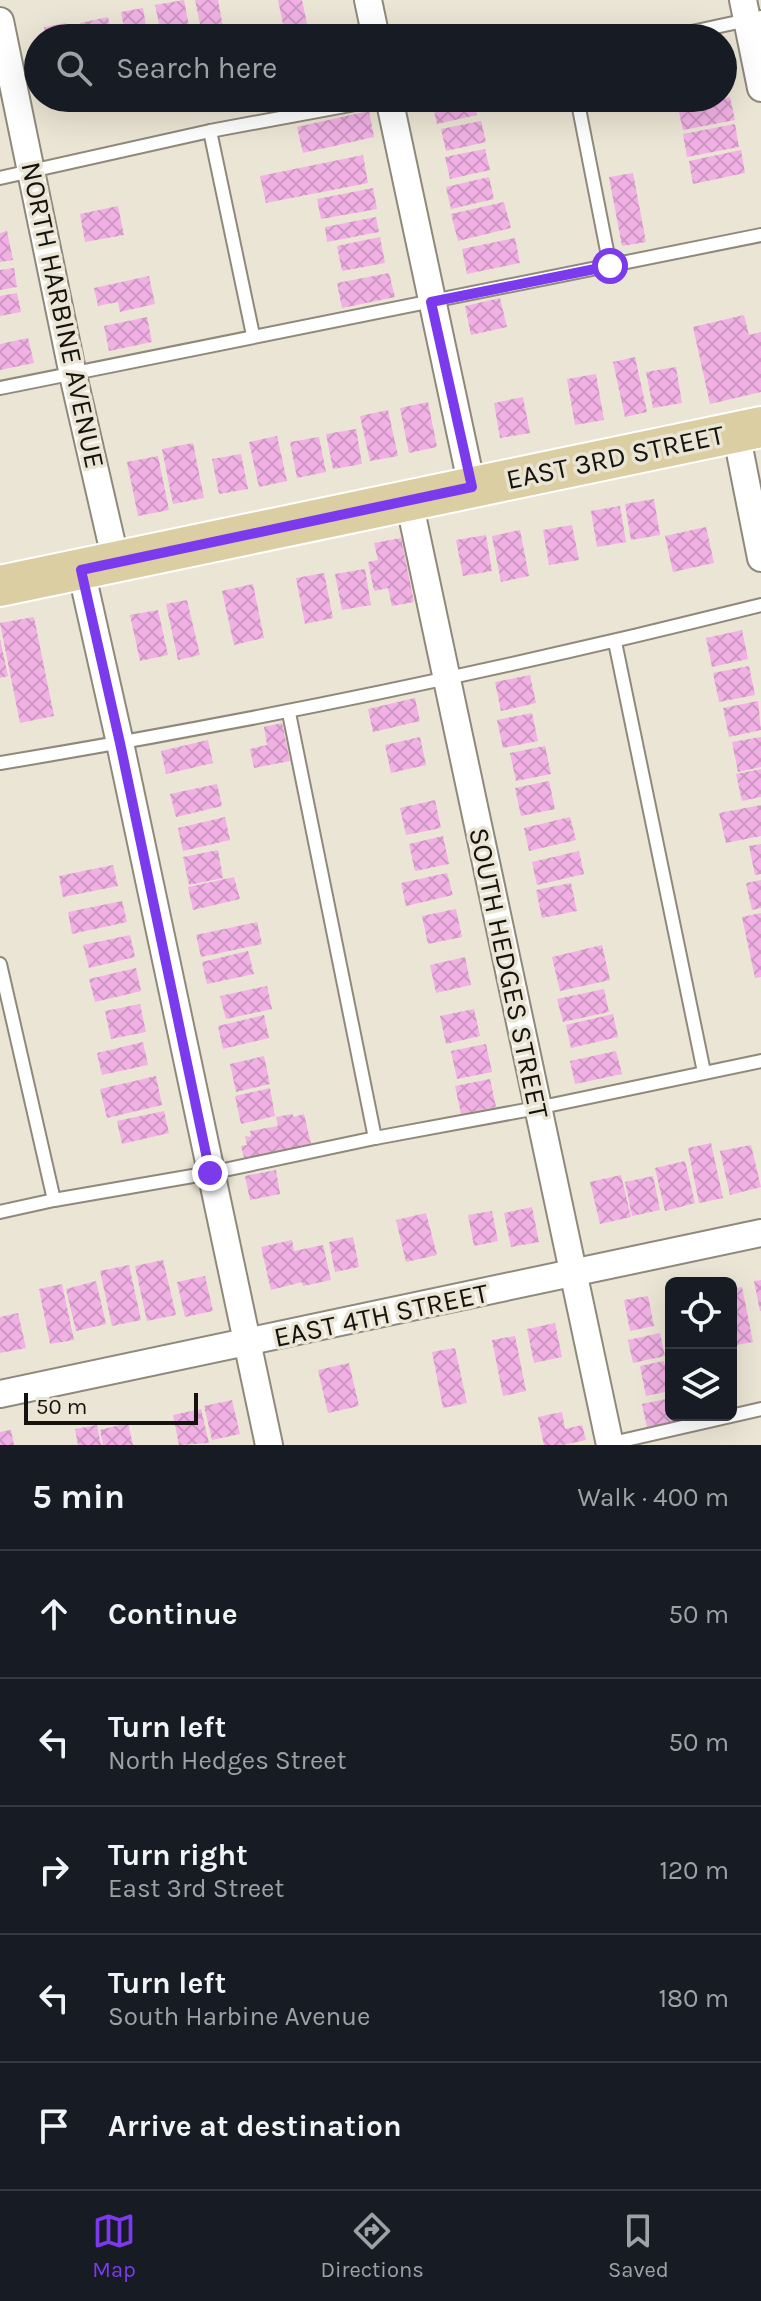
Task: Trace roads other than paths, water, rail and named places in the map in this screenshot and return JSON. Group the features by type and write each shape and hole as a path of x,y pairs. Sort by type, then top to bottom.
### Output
{"main road":[{"name":"EAST 3RD STREET","path":"0,586 749,429"}],"street":[{"path":"368,0 373,24"},
{"path":"750,12 761,88"},
{"name":"NORTH HARBINE AVENUE","path":"0,21 73,375 120,743 269,1445"},
{"path":"391,112 472,487"},
{"path":"749,429 761,558"},
{"name":"SOUTH HEDGES STREET","path":"409,501 574,1274 607,1444"},
{"name":"EAST 4TH STREET","path":"0,1394 761,1233"}],"lane":[{"path":"710,24 750,12"},
{"path":"0,178 210,131 312,112"},
{"path":"580,112 610,266"},
{"path":"210,131 253,335"},
{"path":"0,388 761,235"},
{"path":"0,763 289,713 615,642 761,605"},
{"path":"615,642 704,1072"},
{"path":"289,713 375,1138"},
{"path":"0,964 54,1200"},
{"path":"0,1212 210,1173 761,1061"},
{"path":"607,1444 761,1409"}]}
